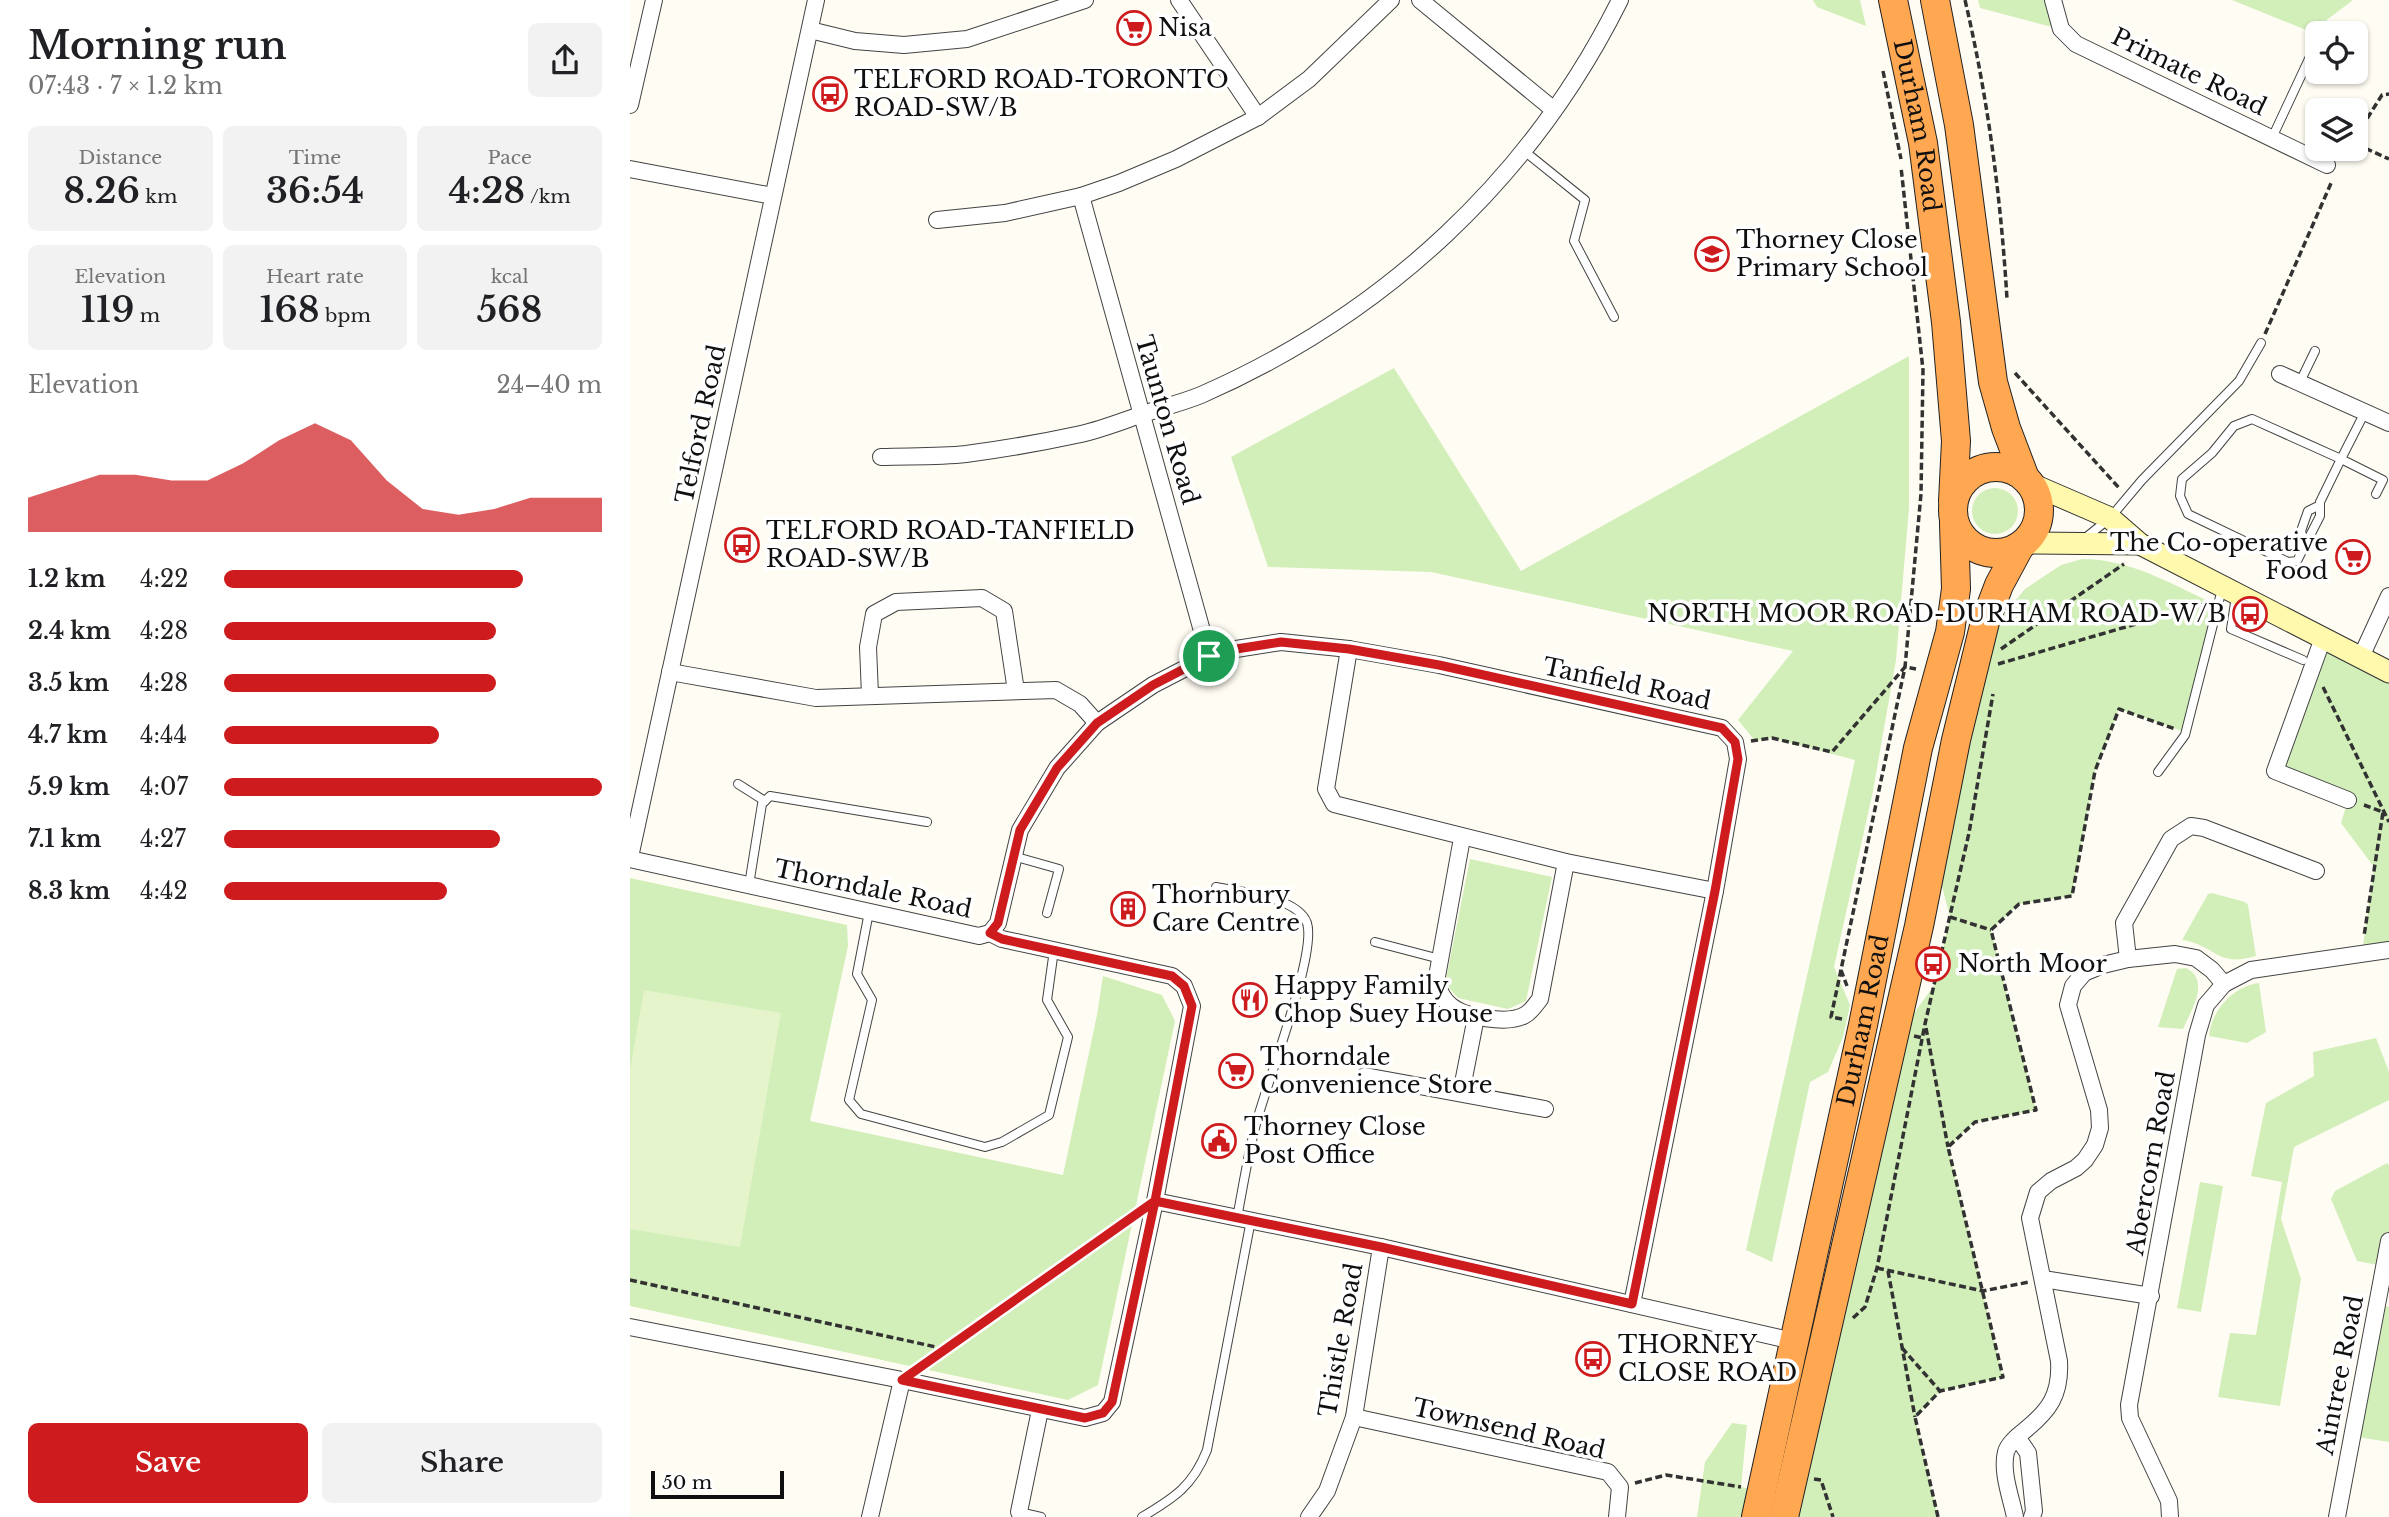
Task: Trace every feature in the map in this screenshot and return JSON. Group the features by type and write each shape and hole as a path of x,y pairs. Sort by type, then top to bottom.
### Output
{"highway":[{"name":"Durham Road","path":"1784,1517 1794,1476 1809,1344 1863,1025 1918,748 1940,674 1956,589 1956,441 1946,322 1923,143 1893,0"},
{"name":"Durham Road","path":"1756,1517 1764,1472 1809,1344 1919,926 1956,740 1987,679 1985,622 1999,585 2036,526 2039,513 2038,500 2027,481 2006,428 1993,382 1959,125 1935,0"},
{"path":"2022,545 1994,554 1980,551 1969,545 1960,535 1954,512 1958,489 1976,472 2001,467 2014,471 2027,481"}],"street":[{"path":"630,105 654,0"},
{"name":"Telford Road","path":"630,858 816,0"},
{"path":"810,30 855,41 904,45 967,38 1053,5 1085,0"},
{"path":"1179,0 1258,117"},
{"path":"937,220 1004,213 1081,196 1176,159 1258,117 1309,79 1391,0"},
{"path":"1420,0 1554,110"},
{"path":"881,457 978,452 1082,434 1199,396 1268,362 1343,319 1429,253 1494,188 1554,110 1620,0"},
{"name":"Primate Road","path":"2053,0 2062,29 2076,44 2272,138 2332,171"},
{"path":"630,169 774,196"},
{"name":"Taunton Road","path":"1081,196 1209,656"},
{"path":"2280,374 2389,423"},
{"path":"2027,481 2110,518 2143,546 2389,671"},
{"path":"2022,545 2079,543 2143,546"},
{"path":"2361,657 2389,596"},
{"path":"870,695 868,648 874,614 895,602 982,598 1004,611 1016,691"},
{"path":"2323,638 2308,663 2274,771 2348,800"},
{"name":"Tanfield Road","path":"990,933 998,923 1020,830 1057,768 1097,723 1153,685 1209,656 1236,649 1281,642 1349,649 1439,665 1722,728 1735,742"},
{"path":"1349,649 1326,789 1334,804 1566,862 1715,891"},
{"path":"670,672 816,698 1056,690 1080,704 1097,723"},
{"path":"1632,1304 1715,891 1738,759 1735,742"},
{"path":"2128,959 2124,923 2171,839 2191,827 2204,828 2316,871"},
{"path":"1462,838 1436,982 1450,1006 1476,1017 1510,1020 1526,1015 1540,999 1566,862"},
{"name":"Thorndale Road","path":"630,858 979,936 990,933 1002,939 1172,976 1184,986 1192,1006 1155,1201 1112,1402 1103,1413 1085,1418 1040,1410 630,1327"},
{"name":"Abercorn Road","path":"2170,1517 2169,1501 2130,1418 2129,1405 2197,1035 2206,1005 2224,984 2259,967 2389,950"},
{"path":"2015,1517 2004,1465 2007,1448 2042,1416 2054,1399 2060,1378 2060,1361 2030,1218 2038,1192 2085,1160 2095,1145 2100,1128 2099,1110 2068,1005 2073,986 2084,973 2103,965 2128,959 2175,954 2196,958 2224,984"},
{"path":"1461,1093 1476,1017"},
{"path":"1365,1076 1545,1108"},
{"path":"1155,1201 1381,1247 1809,1344"},
{"name":"Thistle Road","path":"1309,1517 1327,1491 1353,1417 1381,1247"},
{"name":"Aintree Road","path":"2337,1517 2388,1253"},
{"path":"2043,1279 2151,1296"},
{"path":"870,1517 902,1380"},
{"path":"1019,1512 1040,1410"},
{"name":"Townsend Road","path":"1353,1417 1608,1472 1620,1487 1617,1517"},
{"path":"2017,1437 2028,1453 2034,1511 2032,1517"}],"lane":[{"path":"2272,138 2305,68"},
{"path":"1523,150 1585,200 1574,241 1614,317"},
{"path":"2079,543 2110,518 2239,382 2261,343"},
{"path":"2300,382 2315,351"},
{"path":"2365,412 2341,459 2320,505 2308,512 2301,531 2305,546 2297,561 2288,562 2188,514 2179,496 2182,479 2212,453 2234,426 2252,419 2341,459 2384,480 2376,494"},
{"path":"2226,587 2231,629 2308,663"},
{"path":"2158,772 2185,735 2226,587"},
{"path":"738,784 765,801"},
{"path":"748,885 762,804 770,796 927,822"},
{"path":"1013,856 1059,869 1047,913"},
{"path":"1142,1517 1185,1488 1199,1470 1207,1450 1244,1219 1256,1125 1297,990 1308,942 1307,923 1298,910 1287,903 1216,887"},
{"path":"869,912 857,974 872,1000 849,1100 861,1114 985,1147 1002,1142 1049,1115 1068,1037 1047,1000 1054,949"},
{"path":"1375,942 1440,959"},
{"path":"1019,1512 1041,1517"}],"path":[{"path":"1965,0 1993,148 2007,301"},
{"path":"1863,1025 1831,1017 1905,667 1921,494 1923,370 1901,161 1882,67"},
{"path":"2368,117 2382,95 2389,94"},
{"path":"2368,149 2389,159"},
{"path":"2261,343 2332,171 2339,161"},
{"path":"2011,369 2128,498"},
{"path":"1999,650 2143,546"},
{"path":"2043,1279 1983,1291 1877,1268 1925,1024 1969,833 1987,679 1998,664 2214,602 2226,587"},
{"path":"2308,663 2389,822"},
{"path":"1905,667 1940,674"},
{"path":"1735,742 1772,738 1832,752 1905,667"},
{"path":"1991,930 2019,904 2071,896 2095,771 2119,709 2182,731"},
{"path":"2348,800 2383,812"},
{"path":"2362,953 2383,812"},
{"path":"1950,918 1991,930"},
{"path":"1948,1147 1975,1122 2036,1110 1991,930"},
{"path":"1915,1417 1940,1391 2003,1377 1948,1147 1925,1024"},
{"path":"902,1380 1155,1201"},
{"path":"1888,1271 1915,1417 1938,1517"},
{"path":"630,1280 944,1349"},
{"path":"1902,1348 1940,1391"},
{"path":"1620,1487 1667,1475 1741,1487 1753,1471 1764,1472"},
{"path":"1794,1476 1821,1480 1833,1517"}],"green space":[{"path":"1813,0 1860,0 1866,26 1817,7"},
{"path":"1978,0 2054,0 2052,27 1980,8"},
{"path":"2232,0 2353,0 2325,21 2305,21 2305,30"},
{"path":"1909,356 1909,508 1896,660 1873,791 1834,967 1850,1005 1843,1037 1828,1072 1810,1082 1772,1262 1746,1250 1855,760 1772,738 1755,741 1738,720 1793,651 1431,572 1268,567 1231,457 1394,368 1521,571"},
{"path":"1995,488 2011,495 2018,511 2011,527 1995,534 1979,527 1972,511 1979,495"},
{"path":"2082,559 2134,568 2214,604 2182,731 2119,709 2095,771 2072,896 2019,904 1991,930 2036,1110 1975,1122 1948,1147 2003,1377 1940,1391 1915,1417 1938,1517 1793,1517 1907,1023 1935,984 1950,917 1939,875 1987,653 2003,615 2025,589 2061,565"},
{"path":"2323,638 2389,672 2389,950 2362,953 2374,867 2341,823 2348,800 2275,771"},
{"path":"1470,859 1552,877 1526,1001 1508,1009 1458,998 1446,979"},
{"path":"630,878 847,925 848,946 810,1121 1063,1175 1103,976 1162,995 1175,1021 1098,1385 1068,1400 630,1306"},
{"path":"2208,894 2248,905 2256,956 2243,959 2224,958 2202,946 2182,940"},
{"path":"2186,968 2193,973 2198,988 2183,1029 2158,1027 2177,969"},
{"path":"2259,983 2266,1032 2247,1043 2209,1036 2214,1018 2225,1001 2240,989"},
{"path":"644,990 781,1013 740,1247 630,1229 630,1070"},
{"path":"2376,1038 2389,1072 2389,1100 2294,1147 2281,1219 2301,1279 2280,1406 2218,1397 2230,1333 2256,1335 2282,1182 2251,1176 2266,1103 2314,1076 2313,1052"},
{"path":"2387,1163 2389,1241 2383,1266 2357,1261 2331,1199 2335,1191"},
{"path":"2200,1182 2223,1186 2201,1312 2177,1308"},
{"path":"2389,1306 2389,1442 2351,1436 2375,1310"},
{"path":"1732,1423 1747,1425 1741,1487 1751,1489 1747,1517 1697,1517 1705,1462"}],"place":[{"name":"Nisa","path":"1134,28"},
{"name":"TELFORD ROAD-TORONTO ROAD-SW/B","path":"830,94"},
{"name":"Thorney Close Primary School","path":"1712,254"},
{"name":"TELFORD ROAD-TANFIELD ROAD-SW/B","path":"742,545"},
{"name":"The Co-operative Food","path":"2353,557"},
{"name":"NORTH MOOR ROAD-DURHAM ROAD-W/B","path":"2250,614"},
{"name":"Thornbury Care Centre","path":"1128,909"},
{"name":"North Moor","path":"1933,964"},
{"name":"Happy Family Chop Suey House","path":"1250,1000"},
{"name":"Thorndale Convenience Store","path":"1236,1071"},
{"name":"Thorney Close Post Office","path":"1219,1141"},
{"name":"THORNEY CLOSE ROAD","path":"1593,1359"}],"route":[{"path":"1209,656 1153,685 1097,723 1057,768 1020,830 998,923 990,933 1002,939 1172,976 1184,986 1192,1006 1155,1201 902,1380 1085,1418 1103,1413 1112,1402 1155,1201 1381,1247 1632,1304 1715,891 1738,759 1735,742 1722,728 1439,665 1349,649 1281,642 1209,656"}]}
